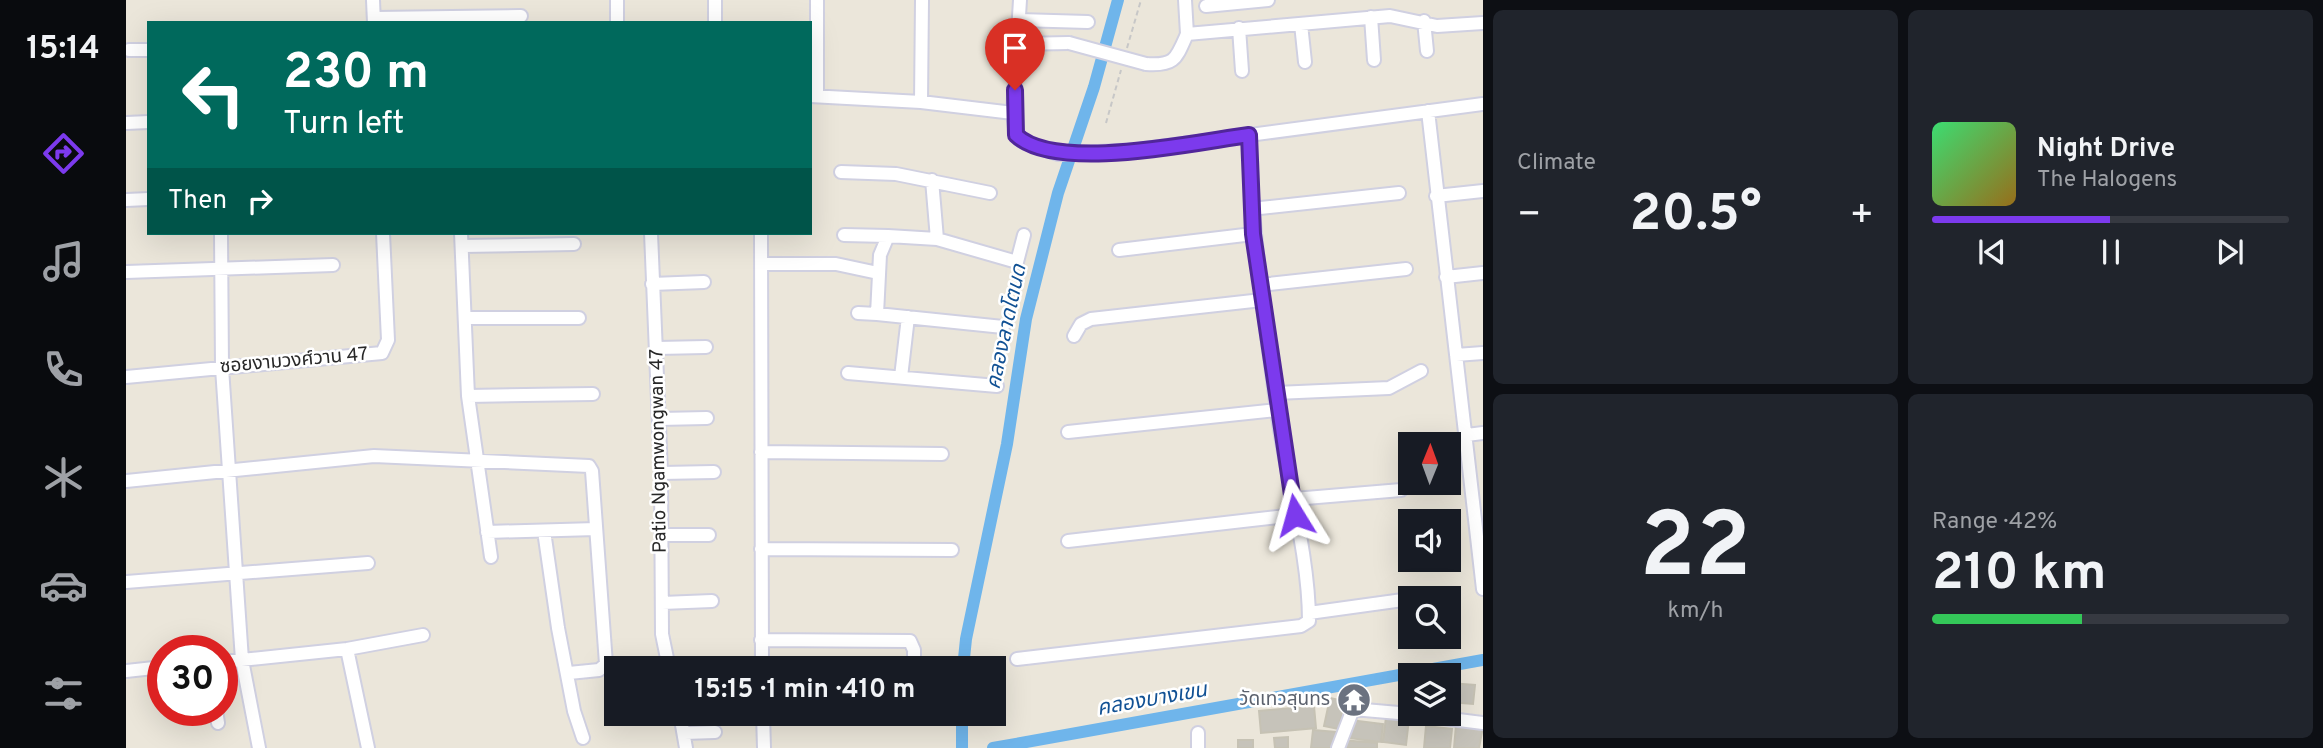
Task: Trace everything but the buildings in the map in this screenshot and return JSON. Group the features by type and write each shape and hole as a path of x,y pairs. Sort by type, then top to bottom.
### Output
{"street":[{"path":"373,0 374,20 521,19 521,0"},
{"path":"617,0 617,21"},
{"path":"715,0 715,21"},
{"path":"817,0 814,96 921,102 1013,113"},
{"path":"921,102 922,0"},
{"path":"1020,0 1013,113 1016,135 1021,141 1058,154 1117,152 1483,104"},
{"path":"1018,44 1069,43 1146,64 1165,65 1176,59 1187,34 1185,0"},
{"path":"1206,6 1268,0"},
{"path":"1187,34 1390,16 1424,21 1437,26 1483,23"},
{"path":"1371,17 1374,60"},
{"path":"1019,20 1088,22"},
{"path":"1424,21 1427,51"},
{"path":"1301,24 1305,62"},
{"path":"1239,28 1242,71"},
{"path":"129,50 147,50"},
{"path":"1428,111 1446,277 1479,522 1483,589"},
{"path":"126,123 147,122"},
{"path":"1017,659 1301,626 1309,621 1294,499 1277,410 1253,234 1249,135"},
{"path":"841,172 896,174 990,193"},
{"path":"932,180 937,239"},
{"path":"1436,196 1483,191"},
{"path":"1251,209 1399,193"},
{"path":"126,200 147,199"},
{"path":"1119,250 1253,234"},
{"path":"221,235 222,368 229,471 243,660 259,748"},
{"name":"ซอยงามวงศ์วาน 47","path":"126,377 382,353 388,340 383,235"},
{"name":"Patio Ngamwongwan 47","path":"651,235 661,473 662,634 667,656"},
{"path":"761,235 762,656"},
{"path":"844,235 937,239 1017,262 1024,235"},
{"path":"877,313 880,255 888,236"},
{"path":"491,557 468,396 461,239 573,244"},
{"path":"836,264 844,260 868,261 880,255"},
{"path":"761,264 836,264 878,273"},
{"path":"126,272 333,265"},
{"path":"1260,285 1406,270"},
{"path":"1446,277 1483,273"},
{"path":"652,284 704,282"},
{"path":"1074,336 1081,324 1091,319 1262,300"},
{"path":"858,313 1003,327"},
{"path":"901,377 908,317"},
{"path":"465,318 579,318"},
{"path":"657,348 706,347"},
{"path":"1456,355 1483,353"},
{"path":"1276,393 1389,388 1421,371"},
{"path":"848,373 997,386"},
{"path":"468,396 593,394"},
{"path":"1068,432 1277,410"},
{"path":"659,419 707,418"},
{"path":"1468,435 1483,433"},
{"path":"761,452 942,454"},
{"path":"126,481 364,457 475,459 589,466 592,471 606,664 599,670 569,673"},
{"path":"661,473 714,472"},
{"path":"1294,499 1398,490"},
{"path":"1068,541 1295,515"},
{"path":"487,532 596,529"},
{"path":"544,531 558,628 569,673 574,711 583,738"},
{"path":"661,535 709,535"},
{"path":"761,549 952,550"},
{"path":"126,582 368,563"},
{"path":"662,603 712,601"},
{"path":"1309,613 1398,601"},
{"path":"238,660 347,649 423,635"},
{"path":"761,640 910,642 914,656"},
{"path":"347,649 368,748"},
{"path":"126,671 147,669"},
{"path":"1338,748 1353,709 1398,713"},
{"path":"1461,720 1483,723"},
{"path":"683,726 685,748"},
{"path":"763,726 764,748"},
{"path":"684,733 715,732"},
{"path":"1198,733 1198,748"}],"waterway":[{"name":"คลองลาดโตนด","path":"964,656 1007,444 1026,319 1058,193 1094,87 1118,0"},
{"name":"คลองบางเขน","path":"993,748 1483,660"},
{"name":"คลองลาดโตนด","path":"962,726 962,748"}],"place":[{"name":"วัดเทวสุนทร","path":"1354,700"}],"route":[{"path":"1015,90 1013,113 1016,135 1021,141 1058,154 1117,152 1249,135 1253,234 1277,410 1295,515"}]}
